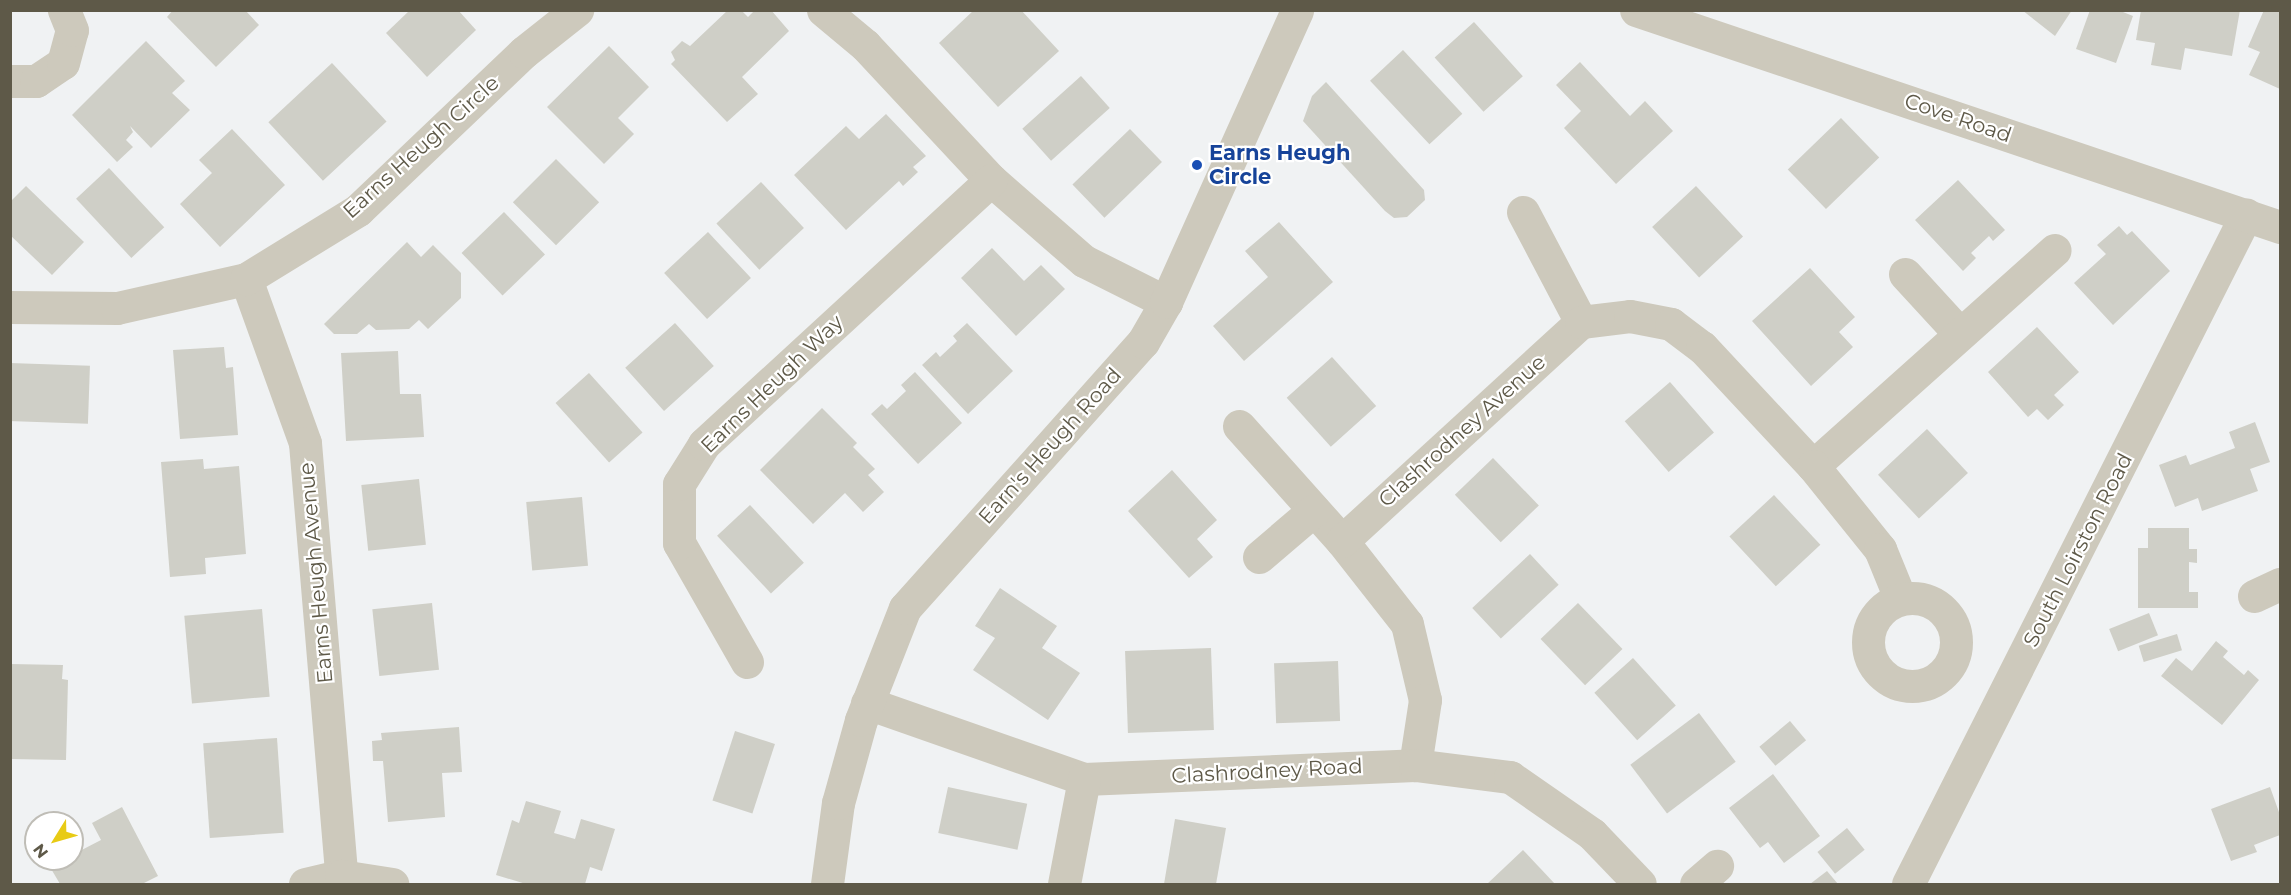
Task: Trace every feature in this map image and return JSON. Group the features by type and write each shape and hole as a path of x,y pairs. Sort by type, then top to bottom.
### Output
{"street":[{"path":"10,81 36,81 63,63 72,30 64,10"},
{"name":"Earns Heugh Circle","path":"10,307 117,308 246,279 357,210 524,52 577,10"},
{"path":"823,10 865,45 991,180 1083,261 1166,302"},
{"name":"Earn's Heugh Road","path":"827,885 838,803 867,703 905,608 1143,342 1166,302 1297,10"},
{"name":"Cove Road","path":"1635,10 2280,227"},
{"name":"Earns Heugh Way","path":"747,662 679,543 679,484 704,444 991,180"},
{"path":"1523,212 1581,322 1630,316 1671,324 1702,347 1814,466 1881,549 1900,598"},
{"name":"South Loirston Road","path":"1908,885 2246,215"},
{"path":"1814,466 2055,250"},
{"path":"1905,274 1960,334"},
{"name":"Earns Heugh Avenue","path":"246,279 305,443 341,876"},
{"name":"Clashrodney Avenue","path":"1342,540 1581,322"},
{"path":"1239,426 1342,540 1407,624 1425,700 1415,765"},
{"path":"1259,557 1314,510"},
{"name":"Clashrodney Road","path":"867,703 1084,779 1415,765 1510,777 1592,834 1640,885"},
{"path":"1064,885 1084,779"},
{"path":"305,885 341,876 392,885"}],"building":[{"path":"173,10 245,10 259,25 216,67 167,17"},
{"path":"410,10 458,10 476,30 427,77 386,33"},
{"path":"728,10 741,10 748,17 755,10 771,10 789,31 742,77 758,94 727,122 671,64 675,60 671,52 682,41 690,46"},
{"path":"974,10 1021,10 1059,51 998,107 939,43"},
{"path":"2022,10 2072,10 2055,36"},
{"path":"2090,10 2118,10 2133,16 2116,63 2076,49"},
{"path":"2141,10 2240,10 2232,56 2185,48 2181,70 2151,65 2155,43 2136,40"},
{"path":"2264,10 2280,10 2280,89 2249,75 2260,52 2248,47"},
{"path":"1474,22 1523,76 1483,112 1435,57"},
{"path":"146,41 185,81 172,93 190,110 151,148 130,126 133,132 126,140 133,147 117,162 72,115"},
{"path":"609,46 649,87 618,118 634,134 604,164 547,107"},
{"path":"1403,50 1462,114 1429,144 1370,81"},
{"path":"1580,62 1630,116 1645,101 1673,131 1616,184 1564,128 1581,111 1556,85"},
{"path":"332,63 387,122 323,181 268,122"},
{"path":"1081,76 1110,108 1051,161 1022,129"},
{"path":"1326,82 1424,190 1425,200 1407,217 1394,218 1385,211 1303,121 1312,96"},
{"path":"886,114 926,156 913,167 918,172 903,186 899,181 846,230 794,175 846,126 859,139"},
{"path":"1841,118 1879,158 1826,209 1788,169"},
{"path":"232,129 285,185 220,247 180,204 212,173 199,160"},
{"path":"1130,129 1162,162 1104,218 1072,185"},
{"path":"556,159 599,202 556,245 513,202"},
{"path":"109,168 164,227 131,258 76,199"},
{"path":"1958,180 2005,230 1993,241 1989,236 1971,253 1976,258 1963,271 1915,220"},
{"path":"761,182 804,228 759,270 716,224"},
{"path":"26,186 84,242 52,275 10,235 10,202"},
{"path":"1696,186 1743,236 1699,277 1652,227"},
{"path":"504,212 545,254 503,295 462,253"},
{"path":"1279,222 1333,282 1244,361 1213,326 1268,277 1245,251"},
{"path":"2119,226 2127,235 2132,231 2170,271 2113,325 2074,283 2106,254 2097,245"},
{"path":"708,232 751,278 707,319 664,273"},
{"path":"407,242 421,257 433,245 461,273 461,298 428,329 419,320 409,329 376,330 369,324 357,334 334,334 324,324"},
{"path":"992,248 1024,281 1041,265 1065,289 1016,336 961,278"},
{"path":"1810,268 1855,317 1839,332 1853,347 1811,386 1752,321"},
{"path":"675,323 714,366 664,411 625,368"},
{"path":"967,323 1013,371 968,414 922,365 936,352 940,357 957,341 953,336"},
{"path":"2037,327 2079,372 2054,395 2064,405 2048,420 2037,409 2028,417 1988,372"},
{"path":"224,347 226,368 233,367 238,435 180,439 173,350"},
{"path":"398,351 400,394 421,394 424,437 346,441 341,353"},
{"path":"1332,357 1376,406 1331,447 1287,398"},
{"path":"10,363 90,366 88,424 10,421"},
{"path":"915,372 962,423 918,464 871,414 882,404 887,409 906,391 901,385"},
{"path":"589,373 643,432 609,463 556,403"},
{"path":"1670,382 1714,433 1669,472 1625,421"},
{"path":"822,408 857,443 853,447 875,469 868,475 884,492 863,512 845,493 813,524 760,470"},
{"path":"2255,422 2270,462 2250,469 2258,491 2202,511 2198,498 2175,507 2159,465 2186,455 2190,465 2235,448 2229,432"},
{"path":"1927,429 1968,473 1919,519 1878,475"},
{"path":"1493,458 1539,505 1501,542 1455,495"},
{"path":"203,459 204,469 239,466 246,554 205,558 206,574 170,577 161,462"},
{"path":"1172,470 1217,520 1197,539 1213,557 1189,578 1128,511"},
{"path":"419,479 426,545 368,551 361,485"},
{"path":"1774,495 1820,545 1776,586 1729,537"},
{"path":"582,497 588,566 532,571 526,502"},
{"path":"750,505 804,563 771,593 717,536"},
{"path":"2148,528 2189,528 2189,549 2197,549 2197,563 2189,562 2189,592 2198,592 2198,608 2138,608 2138,548 2148,548"},
{"path":"1530,554 1559,585 1501,639 1472,608"},
{"path":"1000,588 1057,626 1042,648 1080,673 1048,720 973,670 995,638 975,626"},
{"path":"432,603 439,670 379,676 372,609"},
{"path":"1578,603 1622,649 1585,685 1541,639"},
{"path":"262,609 270,697 192,703 184,616"},
{"path":"2149,613 2158,635 2118,651 2109,629"},
{"path":"2177,634 2182,650 2144,662 2139,646"},
{"path":"2216,641 2228,651 2223,657 2244,675 2248,670 2259,680 2222,725 2161,676 2176,658 2192,671"},
{"path":"1211,648 1214,730 1128,733 1125,651"},
{"path":"1633,658 1676,706 1637,740 1594,693"},
{"path":"1338,661 1340,721 1276,723 1274,663"},
{"path":"10,664 63,665 62,679 68,680 66,760 10,759"},
{"path":"1699,713 1736,762 1667,813 1630,765"},
{"path":"1790,721 1806,740 1775,766 1759,747"},
{"path":"459,727 462,772 442,773 445,817 388,822 383,761 373,761 372,741 382,740 381,733"},
{"path":"735,731 775,744 752,813 712,800"},
{"path":"277,738 284,833 210,838 203,743"},
{"path":"1773,774 1820,836 1784,863 1768,842 1760,848 1729,808"},
{"path":"948,787 1027,804 1017,850 938,833"},
{"path":"2270,787 2280,815 2280,835 2254,845 2257,852 2231,861 2211,809"},
{"path":"526,801 561,811 554,833 575,839 581,819 615,829 602,871 590,867 585,884 526,884 496,875 512,820 519,823"},
{"path":"122,807 158,876 142,884 60,884 52,871 84,871 84,849 101,840 92,823"},
{"path":"1175,819 1226,828 1216,884 1164,884"},
{"path":"1847,828 1865,850 1835,874 1817,852"},
{"path":"1523,850 1555,884 1487,884"},
{"path":"1827,871 1838,884 1810,884"}],"place":[{"name":"Earns Heugh Circle","path":"1197,165"}]}
